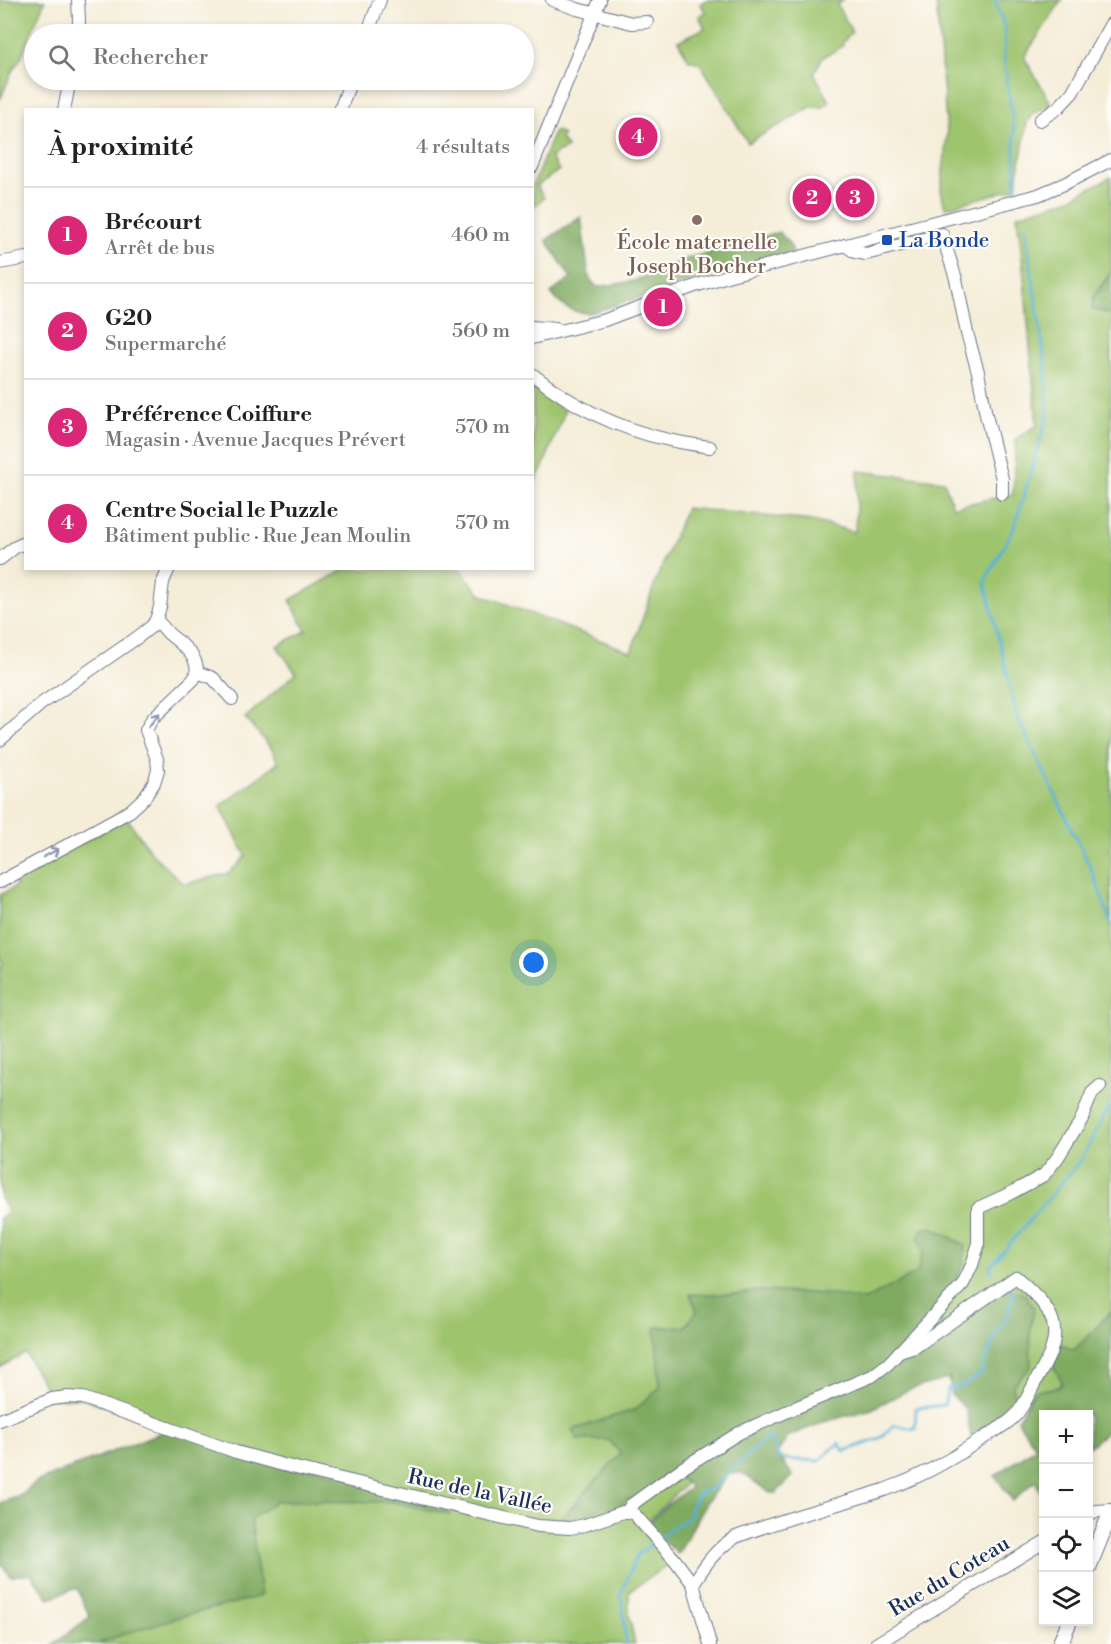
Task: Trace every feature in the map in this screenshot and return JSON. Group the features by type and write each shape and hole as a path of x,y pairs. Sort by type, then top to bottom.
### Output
{"main road":[{"path":"1093,1558 1111,1511"},
{"path":"1060,1644 1067,1626"}],"street":[{"path":"78,0 79,24"},
{"path":"372,24 380,0"},
{"path":"552,0 594,14 632,23 647,22"},
{"path":"534,162 600,0"},
{"path":"1040,120 1058,108 1072,93 1111,24"},
{"path":"64,108 68,90"},
{"path":"341,108 347,90"},
{"path":"534,338 605,320 727,276 1038,195 1111,160"},
{"path":"845,245 855,252 866,254 942,234 956,279 978,372 986,416 1002,478 1002,494"},
{"path":"0,263 24,258"},
{"path":"534,327 557,332"},
{"path":"534,347 539,339 557,332"},
{"path":"534,374 580,407 622,425 669,440 710,447"},
{"path":"0,558 24,543"},
{"path":"0,740 41,704 144,633 156,620 163,582 168,570"},
{"path":"0,882 129,811 144,798 154,783 158,770 157,759 147,736 147,727 152,719 193,680 197,672 195,661 186,648 156,620"},
{"path":"197,672 213,678 232,699"},
{"path":"710,1644 693,1584 634,1514 627,1512 631,1505 681,1469 739,1433 872,1376 888,1364 963,1284 978,1246 978,1208 1044,1175 1082,1118 1092,1093 1100,1086"},
{"path":"693,1584 718,1549 736,1537 885,1489 920,1475 955,1456 1015,1416 1047,1362 1054,1347 1056,1334 1049,1312 1040,1299 1016,1277 915,1347 899,1352"},
{"name":"Rue de la Vallée","path":"0,1420 52,1400 67,1397 83,1398 236,1452 538,1526 570,1528 627,1512"},
{"path":"1093,1513 1111,1511"},
{"name":"Rue du Coteau","path":"876,1644 1039,1545"}],"green space":[{"path":"0,0 45,0 35,24 24,24 24,51 12,71 0,100"},
{"path":"706,0 843,0 837,5 852,32 842,43 843,46 823,57 814,73 830,102 821,108 815,106 809,108 748,143 700,63 689,60 678,41 705,28 699,16 706,12 700,4"},
{"path":"936,0 1062,0 1024,57 1052,105 1030,115 1016,188 945,208 941,190 947,134"},
{"path":"557,131 563,135 560,137 567,148 550,157 559,170 537,186 544,198 534,206 534,182 554,132"},
{"path":"1111,177 1111,272 1094,296 1092,309 1111,314 1111,1311 1073,1351 1062,1345 1062,1382 1059,1387 1035,1391 986,1437 930,1354 765,1405 644,1525 675,1560 629,1591 629,1614 635,1644 54,1644 90,1617 77,1588 49,1598 31,1574 11,1576 0,1563 0,1503 22,1495 36,1482 169,1429 83,1398 52,1399 25,1353 0,1368 0,1218 8,1212 0,1198 0,966 3,965 0,958 0,895 16,886 15,878 127,818 152,854 184,884 229,873 246,856 220,806 278,763 272,749 245,718 296,673 277,646 306,631 290,600 343,570 461,570 480,594 631,652 656,580 686,508 812,521 855,532 858,471 944,481 953,507 1013,494 1016,439 1037,425 1017,215 1067,200"},
{"path":"581,217 589,278 597,287 634,281 686,259 779,232 790,244 793,254 692,281 591,313 573,311 563,306 551,293 571,278 546,240"},
{"path":"1111,272 1111,314 1092,309 1094,296"},
{"path":"534,388 565,411 534,484"},
{"path":"932,1227 965,1245 963,1265 949,1291 929,1317 957,1327 1001,1286 1026,1295 1034,1308 1030,1332 1031,1367 1013,1385 1016,1405 1001,1417 971,1437 966,1409 951,1395 950,1378 908,1390 872,1409 824,1422 789,1436 777,1453 793,1476 776,1493 770,1493 742,1473 729,1473 706,1503 678,1554 651,1530 648,1524 667,1505 691,1487 680,1478 643,1500 628,1499 606,1516 552,1528 621,1454 609,1440 577,1440 572,1430 636,1409 660,1387 655,1327 685,1327 697,1311 690,1294 737,1294 760,1291 827,1294 865,1300 917,1273 923,1251 918,1238 922,1229"},
{"path":"1111,1311 1111,1428 1093,1444 1093,1410 1039,1410 1039,1489 1035,1481 1013,1501 995,1476 1036,1447 1017,1420 1035,1391 1060,1387 1062,1382 1052,1364 1062,1344 1073,1350"},
{"path":"170,1429 453,1506 449,1514 393,1502 277,1501 251,1519 261,1596 176,1618 97,1644 54,1644 90,1617 77,1588 49,1598 31,1574 11,1576 0,1563 0,1503 22,1495 36,1482"}],"waterway":[{"path":"995,0 1005,29 1004,62 1013,120"},
{"path":"1014,125 1016,188"},
{"path":"1025,227 1045,361 1048,415 1014,528 985,581 1017,716 1093,873 1111,923"},
{"path":"993,1273 990,1267 1081,1160 1111,1103"},
{"path":"660,1537 689,1517 691,1507 699,1493 711,1489 769,1436 780,1459 819,1461 839,1443 844,1451 879,1439 894,1425 915,1429 916,1408 944,1405 948,1388 961,1387 982,1373 996,1334 1008,1314 1014,1292 1011,1288"},
{"path":"627,1644 620,1596 637,1555 653,1543"}],"place":[{"name":"Centre Social le Puzzle","path":"638,137"},
{"name":"G20","path":"812,198"},
{"name":"Préférence Coiffure","path":"855,198"},
{"name":"École maternelle Joseph Bocher","path":"697,220"},
{"name":"La Bonde","path":"887,240"},
{"name":"Brécourt","path":"663,307"}]}
